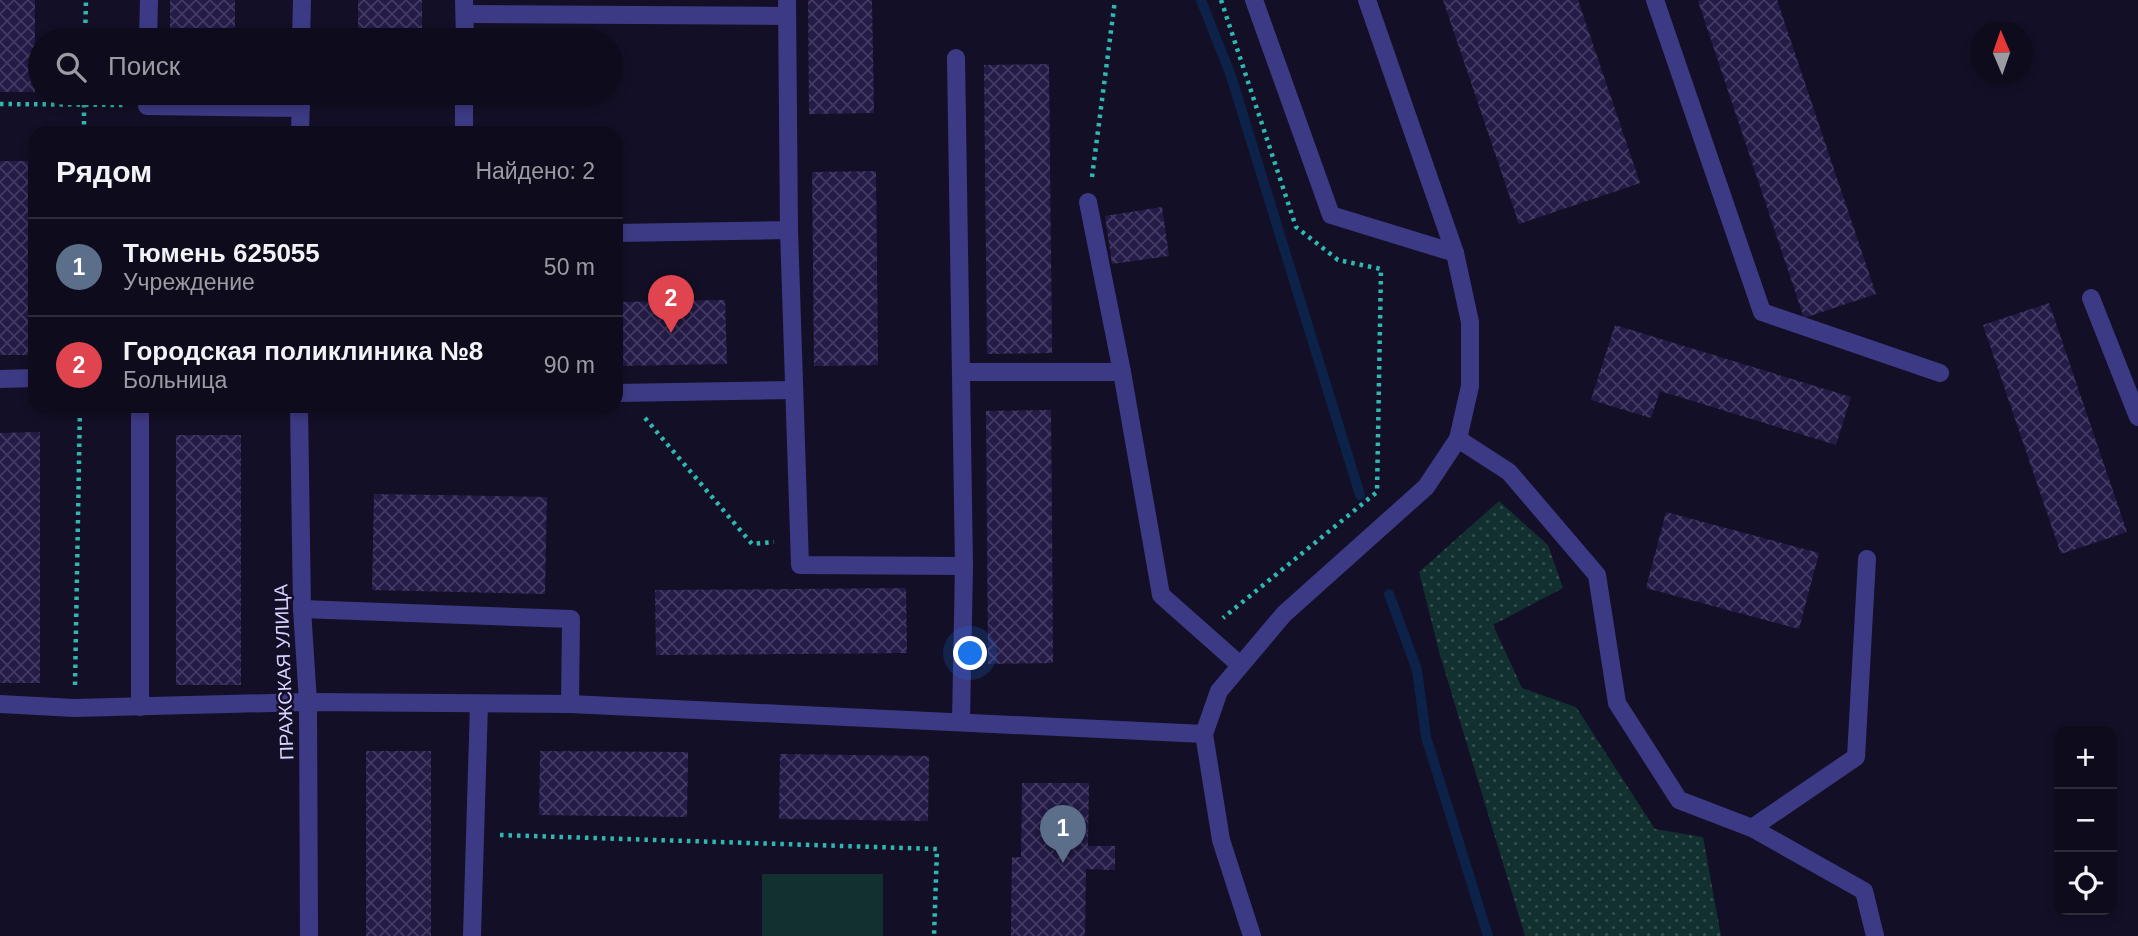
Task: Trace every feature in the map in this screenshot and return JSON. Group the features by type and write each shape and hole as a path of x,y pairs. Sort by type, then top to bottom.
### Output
{"street":[{"path":"148,28 149,0"},
{"path":"301,28 302,0"},
{"path":"1254,0 1331,215 1455,253"},
{"path":"1252,936 1221,840 1204,734 1219,691 1284,614 1426,487 1458,439 1470,386 1471,322 1455,253 1367,0"},
{"path":"1655,0 1762,312 1940,373"},
{"path":"465,28 465,7 787,8 789,230 800,565 964,566"},
{"path":"957,58 964,566 961,721"},
{"path":"300,126 301,105"},
{"path":"464,105 464,126"},
{"path":"1088,202 1122,372 1161,595 1240,665"},
{"path":"623,233 789,230"},
{"path":"2091,298 2138,417"},
{"path":"961,372 1122,372"},
{"path":"0,379 28,378"},
{"path":"623,393 793,390"},
{"path":"140,413 140,707"},
{"name":"ПРАЖСКАЯ УЛИЦА","path":"299,413 302,610 308,702 309,936"},
{"path":"1458,439 1509,472 1597,575 1617,703 1679,800 1752,828 1864,891 1875,936"},
{"path":"1752,828 1856,757 1867,559"},
{"path":"302,610 571,619 570,704"},
{"path":"0,704 74,708 308,702 570,704 1204,734"},
{"path":"472,936 479,704"}],"path":[{"path":"85,28 86,0"},
{"path":"1088,202 1115,0"},
{"path":"1209,637 1224,617 1377,492 1381,269 1338,260 1296,227 1221,0"},
{"path":"0,104 28,104"},
{"path":"84,105 84,126"},
{"path":"623,396 752,544 799,542"},
{"path":"74,708 80,413"},
{"path":"475,834 937,849 934,936"}],"green space":[{"path":"1499,501 1548,545 1563,588 1493,625 1522,688 1576,707 1655,829 1703,837 1721,936 1525,936 1440,655 1419,572"},
{"path":"762,874 883,874 883,936 762,936"}],"building":[{"path":"0,0 35,0 35,28 28,28 28,92 0,92"},
{"path":"170,0 235,0 235,28 170,28"},
{"path":"358,0 422,0 422,28 358,28"},
{"path":"808,0 872,0 874,113 809,114"},
{"path":"1443,0 1578,0 1640,183 1519,224"},
{"path":"1777,0 1876,294 1804,318 1698,1"},
{"path":"1049,64 1052,353 987,354 984,65"},
{"path":"0,161 28,161 28,355 0,355"},
{"path":"876,171 878,365 814,366 812,172"},
{"path":"1162,207 1169,256 1112,264 1105,216"},
{"path":"725,300 727,364 623,366 623,302"},
{"path":"2049,303 2127,532 2061,554 1983,325"},
{"path":"1615,325 1851,397 1836,445 1660,391 1651,418 1591,400"},
{"path":"1051,410 1053,663 988,664 986,411"},
{"path":"40,432 40,683 0,683 0,433"},
{"path":"176,435 241,435 241,685 176,685"},
{"path":"374,494 547,497 545,594 372,590"},
{"path":"1666,512 1819,553 1799,629 1646,588"},
{"path":"906,588 907,653 656,655 655,590"},
{"path":"366,751 431,751 431,936 366,936"},
{"path":"540,751 688,752 687,817 539,815"},
{"path":"780,754 929,756 928,821 779,819"},
{"path":"1022,783 1089,783 1088,846 1115,846 1115,870 1086,869 1085,936 1011,936 1012,857 1021,857"}],"waterway":[{"path":"1201,0 1231,76 1360,495"},
{"path":"1389,594 1417,670 1426,737 1488,936"}],"place":[{"name":"Городская поликлиника №8","path":"671,333"},
{"name":"Тюмень 625055","path":"1063,863"}]}
